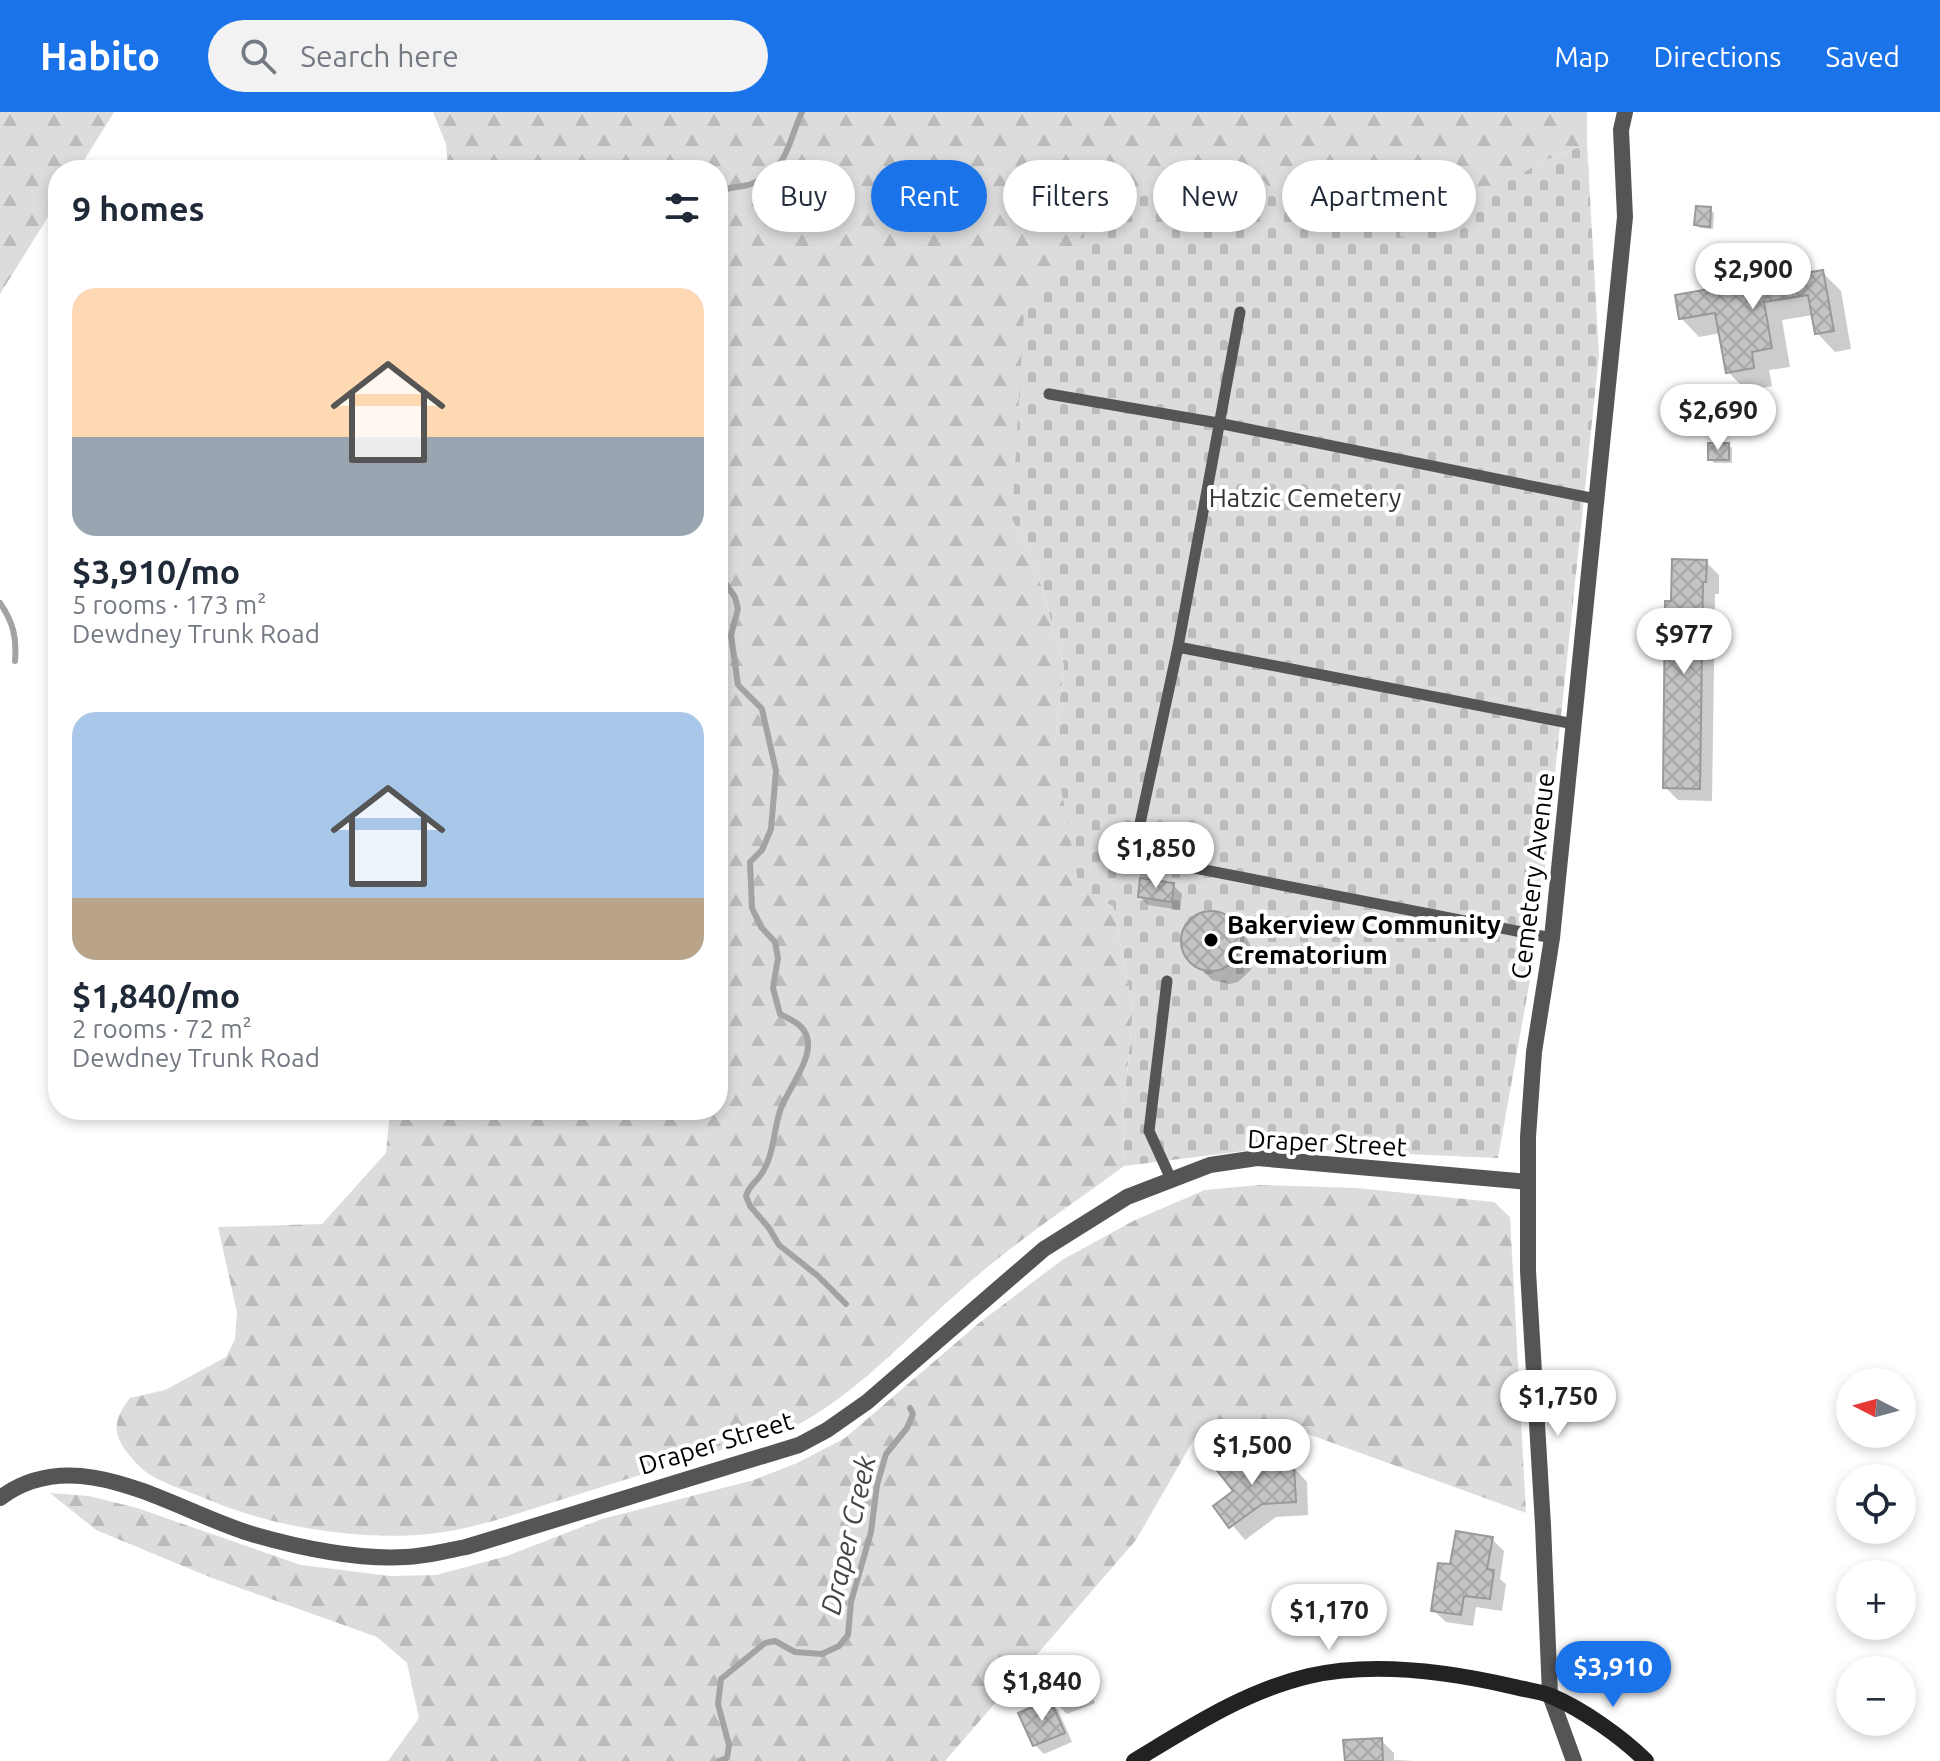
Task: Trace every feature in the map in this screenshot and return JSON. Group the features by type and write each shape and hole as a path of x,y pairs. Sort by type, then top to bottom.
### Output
{"main road":[{"path":"1134,1761 1219,1710 1294,1681 1341,1671 1385,1670 1494,1682 1550,1695 1626,1740 1646,1761"}],"street":[{"name":"Cemetery Avenue","path":"1574,1761 1550,1695 1528,1271 1528,1137 1534,1052 1552,938 1625,217 1621,130 1625,112"},
{"name":"Draper Street","path":"0,1498 16,1486 38,1478 63,1475 91,1477 124,1485 252,1534 305,1547 402,1557 466,1547 799,1445 867,1402 1044,1249 1127,1197 1210,1165 1257,1158 1528,1182"}],"lane":[{"path":"1240,312 1178,647 1133,856 1552,938"},
{"path":"1049,394 1218,423 1596,499"},
{"path":"1178,647 1574,724"},
{"path":"1167,981 1149,1131 1171,1179"}],"green space":[{"path":"0,112 114,112 84,160 48,160 48,217 0,294"},
{"path":"433,112 1587,112 1587,144 1544,161 1479,198 1476,198 1476,160 1282,160 1282,201 1279,201 1266,184 1266,160 1153,160 1153,189 1137,197 1137,160 1003,160 1003,232 1092,232 1012,519 1034,561 1064,665 1055,741 1113,906 1133,1010 1123,1116 1124,1166 989,1266 860,1382 812,1417 786,1431 483,1524 429,1534 375,1535 317,1530 234,1510 152,1476 124,1448 117,1425 130,1398 165,1390 226,1357 235,1339 237,1312 218,1227 322,1224 386,1153 389,1120 728,1120 728,160 447,160 446,144"},
{"name":"Hatzic Cemetery","path":"1587,144 1599,355 1538,935 1498,1158 1268,1148 1124,1166 1123,1116 1133,1010 1113,906 1080,891 1054,750 1064,665 1034,561 1012,519 1024,313 1084,232 1137,232 1137,197 1153,189 1153,232 1266,232 1266,184 1282,201 1282,232 1400,232 1401,238 1409,232 1476,232 1476,197 1544,161"},
{"path":"1258,1185 1356,1188 1494,1202 1510,1217 1526,1513 1269,1420 1201,1427 1136,1540 945,1761 388,1761 419,1718 407,1663 377,1637 212,1578 96,1530 50,1493 89,1496 137,1508 301,1565 390,1576 436,1575 507,1556 602,1519 754,1480 797,1463 845,1438 979,1323 1062,1260 1135,1220 1205,1190"}],"building":[{"path":"1696,206 1711,207 1710,227 1694,225"},
{"path":"1823,270 1834,331 1815,334 1808,295 1764,302 1772,348 1752,352 1754,368 1726,373 1715,313 1679,319 1675,295 1709,289 1707,276 1735,272 1737,285"},
{"path":"1708,443 1729,443 1729,460 1708,460"},
{"path":"1672,559 1707,560 1706,582 1703,582 1700,789 1663,788 1665,601 1671,601"},
{"path":"1140,878 1174,883 1172,902 1138,897"},
{"name":"Bakerview Community Crematorium","path":"1211,911 1222,913 1232,920 1239,930 1239,952 1232,962 1222,969 1211,971 1200,969 1190,962 1183,952 1181,941 1183,930 1190,920 1200,913"},
{"path":"1232,1447 1250,1470 1294,1466 1296,1502 1262,1504 1229,1528 1213,1506 1233,1491 1212,1464"},
{"path":"1456,1531 1493,1537 1487,1569 1494,1570 1490,1599 1464,1596 1461,1615 1431,1611 1438,1563 1450,1564"},
{"path":"1078,1668 1087,1694 1057,1706 1047,1680"},
{"path":"1050,1699 1065,1733 1033,1746 1018,1713"},
{"path":"1382,1738 1383,1761 1345,1761 1343,1740"}],"waterway":[{"name":"Draper Creek","path":"728,188 761,180 779,165 802,112"},
{"name":"Draper Creek","path":"728,587 738,609 731,635 738,685 762,709 776,771 771,829 762,850 750,862 752,908 761,927 775,942 778,958 773,988 780,1014 803,1029 808,1046 803,1065 780,1111 768,1161 746,1196 779,1245 818,1276 846,1304"},
{"path":"0,603 13,630 15,661"},
{"name":"Draper Creek","path":"719,1761 727,1758 729,1745 718,1704 721,1679 765,1643 775,1641 795,1652 822,1654 839,1646 848,1635 851,1602 871,1532 877,1485 886,1454 907,1428 913,1414 910,1408"}],"place":[{"name":"Bakerview Community Crematorium","path":"1211,940"}]}
